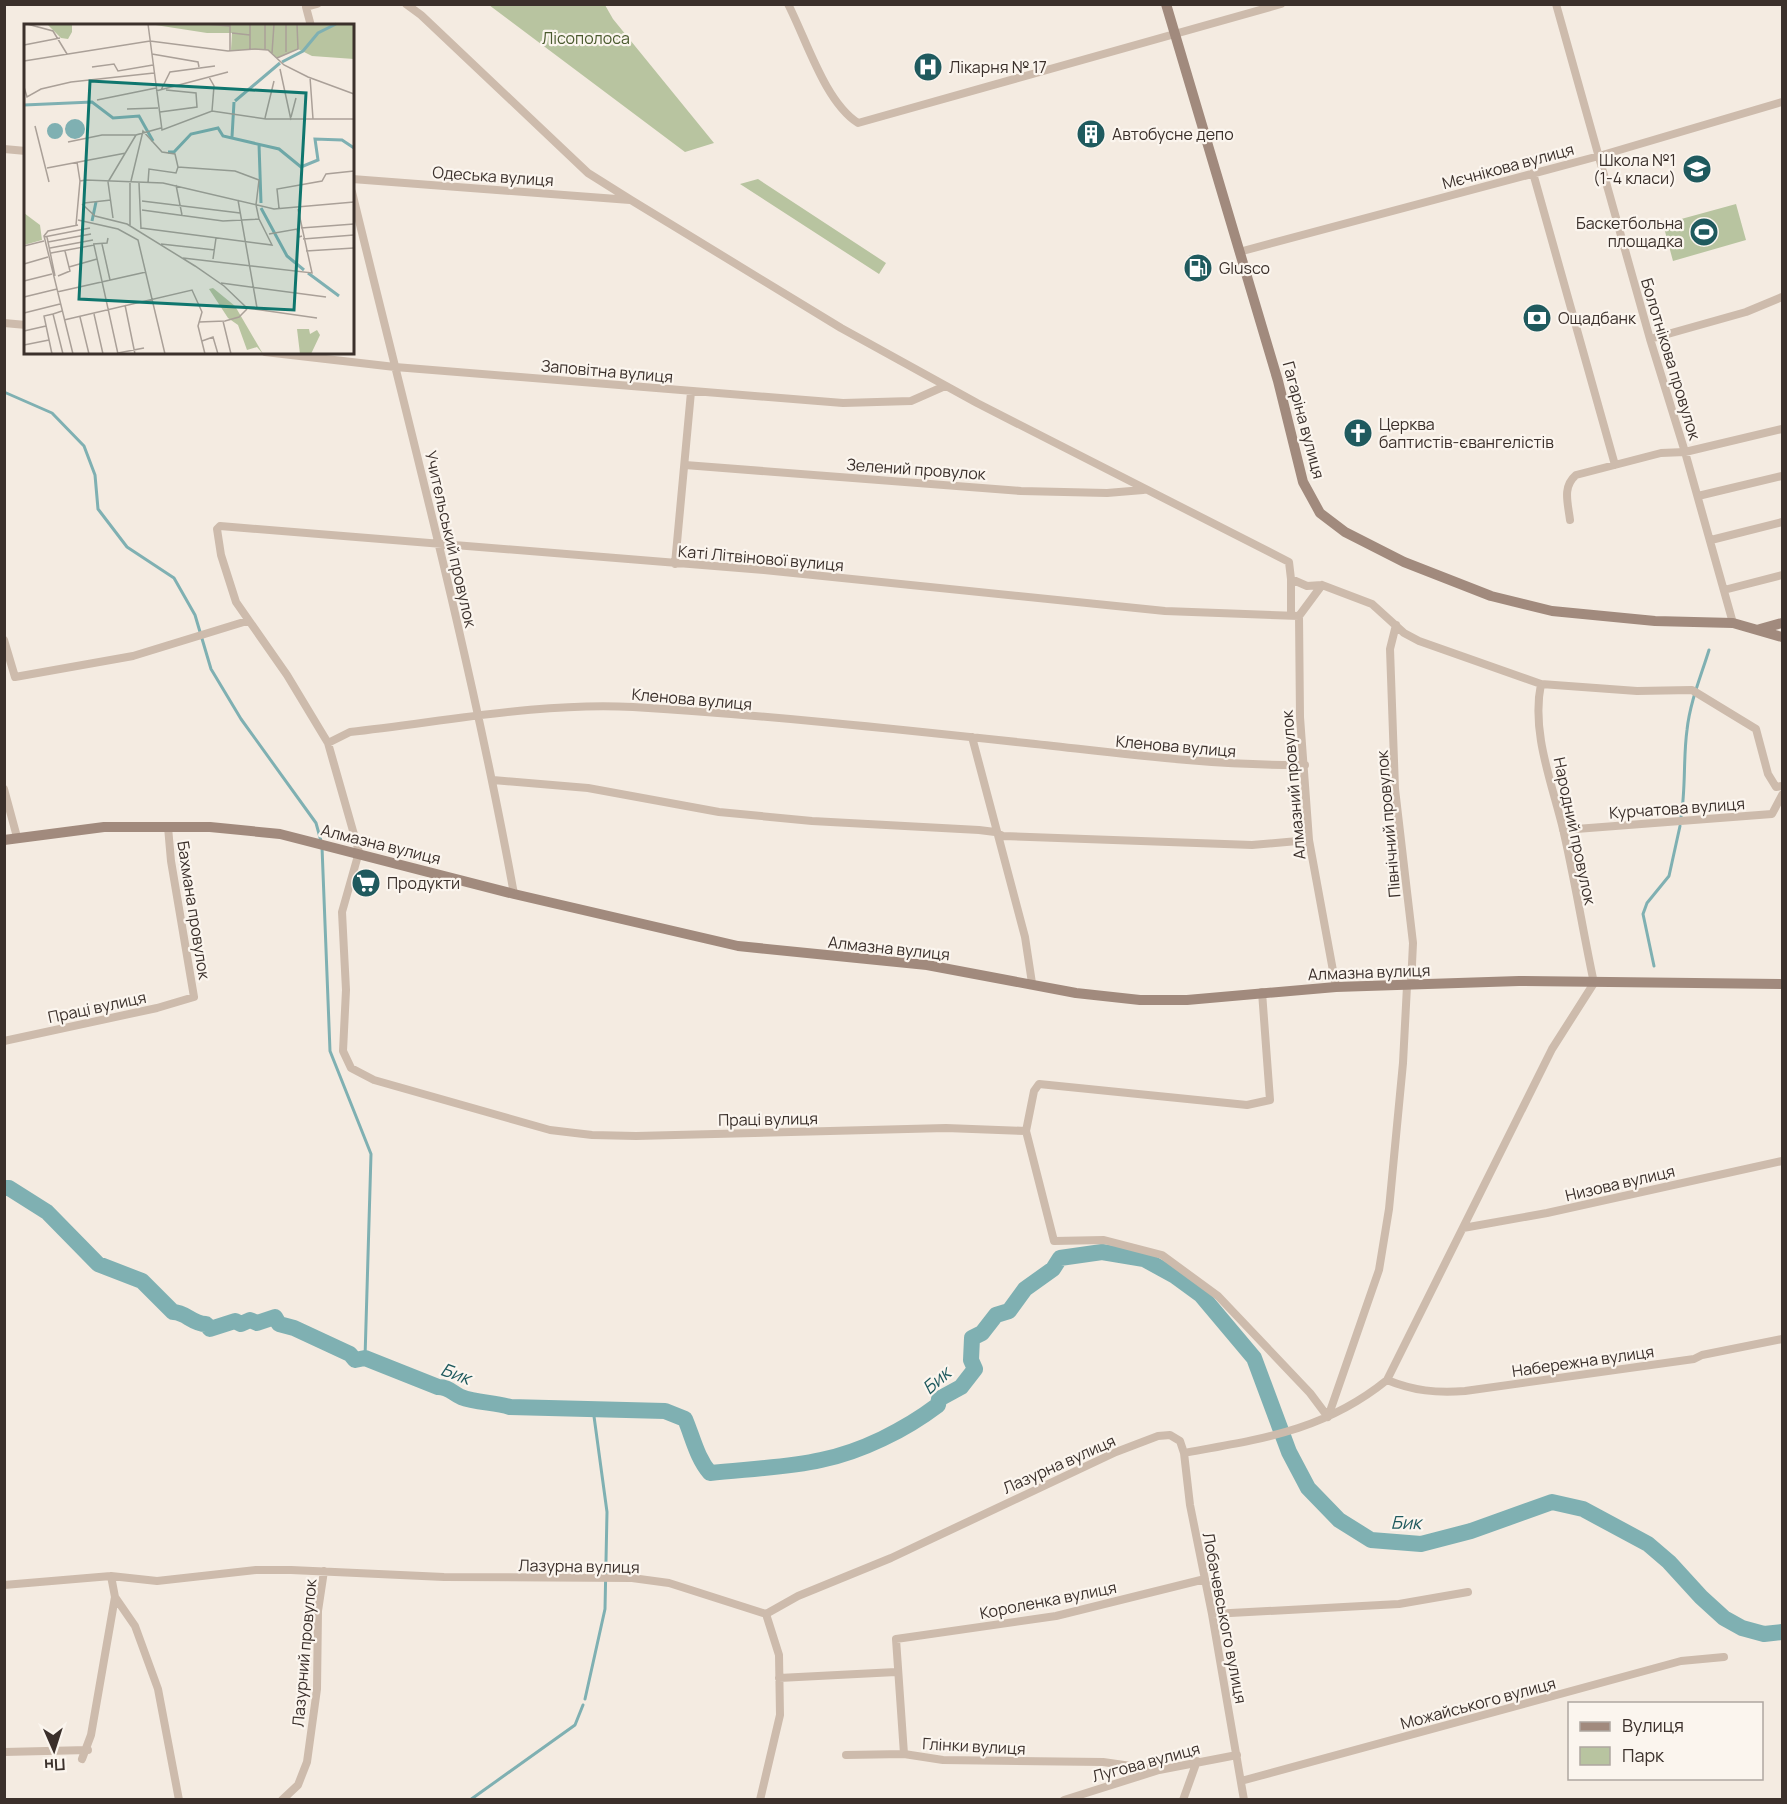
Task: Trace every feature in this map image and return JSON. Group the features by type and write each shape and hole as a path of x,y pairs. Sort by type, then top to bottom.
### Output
{"main road":[{"name":"Гагаріна вулиця","path":"1166,4 1278,381 1303,482 1320,513 1345,532 1404,562 1491,596 1552,611 1655,621 1732,623 1782,637"},
{"path":"1757,630 1782,623"},
{"name":"Алмазна вулиця","path":"4,840 75,828 168,827 280,834 359,852 514,894 738,946 927,965 1077,993 1140,1000 1186,1000 1336,987 1519,981 1782,984"}],"street":[{"path":"297,4 306,7 317,4"},
{"path":"406,4 421,15 588,173 841,328 945,386 1144,490 1289,562 1291,579 1307,586 1322,585 1372,603 1419,642 1541,684 1637,691 1692,690 1756,729 1768,774 1776,787 1782,786"},
{"path":"789,4 832,99 848,117 858,123 1281,4"},
{"name":"Болотнікова провулок","path":"1556,4 1650,339 1685,452 1782,429"},
{"path":"306,7 310,24"},
{"name":"Мєчнікова вулиця","path":"1239,252 1599,156 1782,102"},
{"path":"4,149 24,151"},
{"path":"1533,173 1615,465"},
{"name":"Одеська вулиця","path":"354,179 632,200"},
{"name":"Учительський провулок","path":"354,200 440,544 493,780 514,894"},
{"path":"1650,339 1746,312 1782,297"},
{"path":"4,322 24,325"},
{"name":"Заповітна вулиця","path":"282,354 394,367 843,403 911,401 945,386"},
{"path":"675,564 691,392"},
{"path":"1570,519 1566,491 1570,480 1576,474 1661,453 1685,452 1732,623"},
{"name":"Зелений провулок","path":"685,465 1021,490 1107,493 1144,490"},
{"path":"1698,496 1782,476"},
{"path":"1711,540 1782,522"},
{"name":"Каті Літвінової вулиця","path":"247,621 228,582 217,530 220,526 764,570 1154,610 1295,615"},
{"path":"1724,590 1782,575"},
{"name":"Алмазний провулок","path":"1291,579 1309,840 1336,987"},
{"path":"1295,615 1322,585"},
{"path":"4,640 15,677 133,656 212,634 247,621 287,675 327,743 359,852"},
{"name":"Північний провулок","path":"1328,1417 1379,1270 1389,1209 1403,1063 1413,944 1395,789 1390,649 1396,625"},
{"name":"Народний провулок","path":"1541,684 1537,703 1546,762 1563,830 1594,983"},
{"name":"Кленова вулиця","path":"327,743 350,732 553,707 631,707 972,737 1136,756 1252,766 1305,765"},
{"path":"972,737 995,832 1025,937 1032,983"},
{"path":"493,780 588,788 719,812 812,821 892,824 995,832 1003,836 1252,845 1309,840"},
{"path":"4,789 17,837"},
{"name":"Курчатова вулиця","path":"1563,830 1772,814 1782,795"},
{"name":"Бахмана провулок","path":"168,827 171,861 194,997"},
{"name":"Праці вулиця","path":"359,852 342,912 346,990 343,1051 351,1068 374,1080 550,1130 592,1135 636,1137 946,1128 1026,1131"},
{"path":"1184,1453 1262,1439 1299,1429 1358,1402 1387,1380 1552,1049 1594,983"},
{"path":"1262,992 1270,1100 1247,1105 1039,1084 1034,1091 1026,1131 1054,1241 1104,1240 1134,1246 1170,1260 1218,1296 1310,1393 1328,1417"},
{"name":"Праці вулиця","path":"4,1041 157,1008 194,997"},
{"name":"Низова вулиця","path":"1463,1228 1547,1213 1782,1161"},
{"name":"Набережна вулиця","path":"1387,1380 1411,1390 1435,1394 1465,1391 1612,1369 1669,1363 1782,1339"},
{"name":"Лазурна вулиця","path":"4,1585 111,1576 157,1581 256,1570 455,1577 632,1578 669,1583 766,1614 798,1596 891,1558 1116,1452 1158,1436 1170,1435 1180,1442"},
{"name":"Лобачевського вулиця","path":"1180,1442 1184,1453 1190,1505 1212,1614 1244,1800"},
{"name":"Лазурний провулок","path":"282,1800 298,1785 307,1762 317,1689 318,1611 324,1571"},
{"path":"82,1759 88,1750 115,1597 111,1576"},
{"name":"Короленка вулиця","path":"896,1639 1056,1616 1204,1579"},
{"path":"1212,1614 1399,1604 1468,1592"},
{"path":"115,1597 135,1626 158,1689 179,1800"},
{"path":"760,1800 780,1715 779,1655 766,1614"},
{"name":"Глінки вулиця","path":"896,1639 896,1672 904,1754 943,1761 1103,1762 1159,1770"},
{"name":"Можайського вулиця","path":"1241,1781 1681,1661 1724,1657"},
{"path":"779,1678 896,1672"},
{"path":"4,1752 88,1750"},
{"path":"846,1755 904,1754"},
{"name":"Лугова вулиця","path":"1064,1800 1159,1770 1237,1755"},
{"path":"1183,1800 1197,1761"}],"green space":[{"name":"Лісополоса","path":"489,5 605,5 613,19 714,143 685,152"},
{"path":"758,179 886,263 879,274 740,184"},
{"name":"Баскетбольна площадка","path":"1736,204 1746,240 1673,261 1663,224"}],"waterway":[{"path":"4,392 52,413 84,446 95,475 98,509 127,547 174,578 195,615 211,669 241,719 316,823 321,841"},
{"path":"1681,817 1688,720 1709,650"},
{"path":"1654,966 1643,914 1647,903 1669,876 1680,826"},
{"path":"322,847 330,1051 371,1154 365,1358"},
{"name":"Бик","path":"4,1188 9,1188 47,1212 98,1264 142,1281 173,1312 206,1324 210,1329 235,1321 241,1324 250,1320 257,1323 275,1317 279,1324 294,1328 350,1354 355,1360 365,1358 445,1388 461,1397 510,1407 665,1411 685,1419 698,1454 710,1473 807,1463 852,1452 882,1439 925,1414 938,1405 939,1399 961,1387 975,1369 971,1360 972,1338 982,1333 996,1315 1009,1311 1025,1289 1053,1269 1060,1258 1102,1252 1144,1259 1175,1276 1201,1295 1254,1358 1289,1452 1308,1488 1339,1520 1371,1540 1421,1544 1471,1531 1552,1502 1583,1509 1648,1544 1724,1618 1742,1628 1764,1634 1782,1632"},
{"path":"585,1699 605,1609 607,1512 593,1409"},
{"path":"470,1800 575,1725 583,1705"}],"place":[{"name":"Лікарня № 17","path":"928,67"},
{"name":"Автобусне депо","path":"1091,134"},
{"name":"Школа №1 (1-4 класи)","path":"1697,169"},
{"name":"Баскетбольна площадка","path":"1704,232"},
{"name":"Glusco","path":"1198,268"},
{"name":"Ощадбанк","path":"1537,318"},
{"name":"Церква баптистів-євангелістів","path":"1358,433"},
{"name":"Продукти","path":"366,883"}]}
